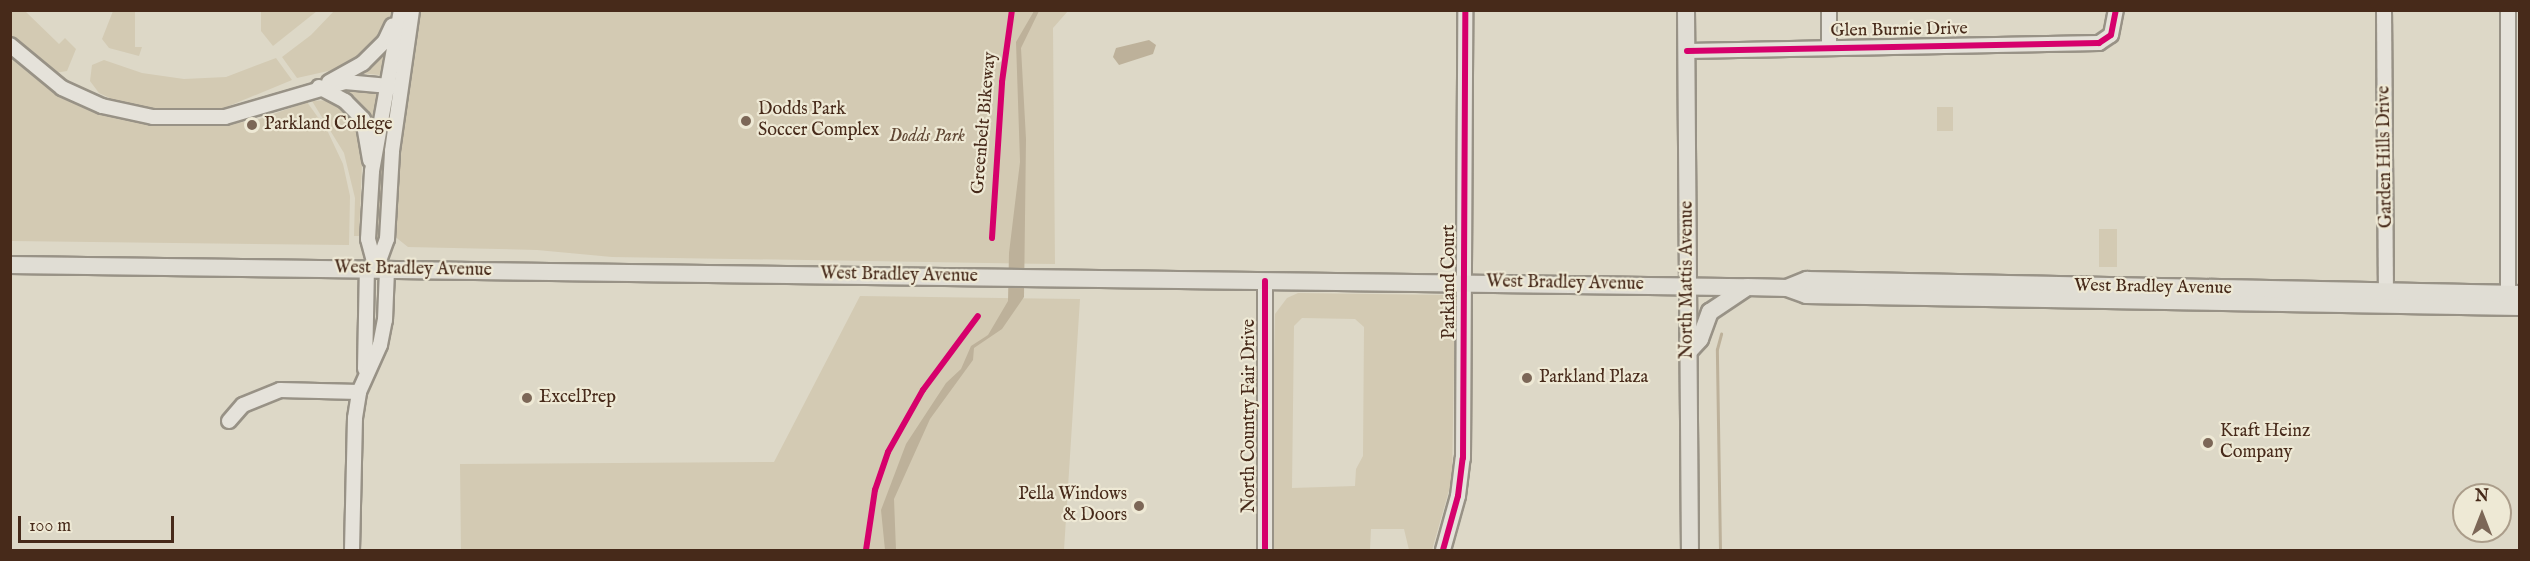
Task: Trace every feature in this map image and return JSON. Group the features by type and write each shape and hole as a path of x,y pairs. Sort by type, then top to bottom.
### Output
{"main road":[{"name":"North Mattis Avenue","path":"1686,10 1690,550"},
{"name":"West Bradley Avenue","path":"10,265 1689,286 1788,288 1806,295 2514,300"},
{"path":"1689,351 1700,339 1710,312 1747,287"}],"street":[{"path":"365,374 377,269 387,239 393,86 400,10"},
{"path":"319,87 363,63 385,41 400,10"},
{"path":"352,550 353,443 359,392 365,374 380,345 386,320 377,269 368,239 372,171 412,10"},
{"name":"Parkland Court","path":"1443,550 1461,481 1465,283 1464,10"},
{"path":"1828,10 1829,47"},
{"name":"Glen Burnie Drive","path":"1687,51 2099,43 2109,37 2116,10"},
{"name":"Garden Hills Drive","path":"2384,10 2386,298"},
{"path":"2508,10 2514,300"},
{"path":"10,45 43,76 81,98 153,117 225,117 319,87 345,82 393,86"},
{"path":"319,87 345,100 363,119 372,171"},
{"name":"North Country Fair Drive","path":"1265,280 1265,550"},
{"path":"229,421 243,405 280,390 359,392"}],"green space":[{"path":"261,10 317,11 273,46 261,31"},
{"path":"11,11 25,11 59,44 65,38 76,49 67,71 49,74 37,65 11,36"},
{"path":"113,11 135,11 135,47 142,47 139,56 109,48 102,39"},
{"path":"334,11 392,11 380,41 364,57 346,67 297,78 282,57 311,35"},
{"name":"Dodds Park","path":"418,11 1068,11 1053,28 1055,264 612,257 537,250 408,247 393,235 397,165"},
{"path":"390,45 384,71 380,75 359,73"},
{"path":"10,58 36,79 85,106 152,124 203,126 254,121 307,102 327,130 343,164 350,196 349,245 11,241"},
{"path":"276,58 292,80 224,108 153,109 118,102 99,93 90,81 92,65 104,60 142,73 184,79 226,77"},
{"path":"335,89 375,91 379,95 376,124 370,124"},
{"path":"331,100 357,119 363,139 359,236 354,236 355,198 344,153 312,101"},
{"path":"391,105 381,237 376,237 382,137"},
{"path":"1937,107 1953,107 1953,131 1937,131"},
{"path":"2099,229 2117,229 2117,267 2099,267"},
{"path":"1298,293 1444,295 1455,302 1452,480 1432,550 1409,550 1404,529 1371,529 1370,550 1270,550 1275,314 1287,298","holes":["1302,318 1355,319 1364,327 1363,456 1356,469 1355,486 1292,488 1294,326"]},
{"path":"860,296 1080,299 1064,550 461,550 460,464 774,462"}],"shaded area":[{"path":"1034,11 1039,11 1021,48 1026,139 1024,297 1002,329 974,348 973,360 930,419 894,499 896,550 885,550 881,510 906,444 946,383 961,369 971,346 988,335 1008,301 1009,253 1020,162 1016,42"},
{"path":"1149,40 1156,45 1153,54 1119,65 1113,57 1116,48"}],"waterway":[{"path":"1720,550 1717,349 1721,334"}],"cycle path":[{"name":"Greenbelt Bikeway","path":"992,238 1002,82 1012,10"},
{"path":"1443,550 1458,496 1463,458 1465,10"},
{"path":"1687,51 2099,43 2111,35 2116,10"},
{"path":"1265,281 1265,550"},
{"path":"866,550 875,490 888,452 923,390 978,316"}],"place":[{"name":"Dodds Park Soccer Complex","path":"746,121"},
{"name":"Parkland College","path":"252,125"},
{"name":"Parkland Plaza","path":"1527,378"},
{"name":"ExcelPrep","path":"527,398"},
{"name":"Kraft Heinz Company","path":"2208,443"},
{"name":"Pella Windows & Doors","path":"1139,506"}]}
